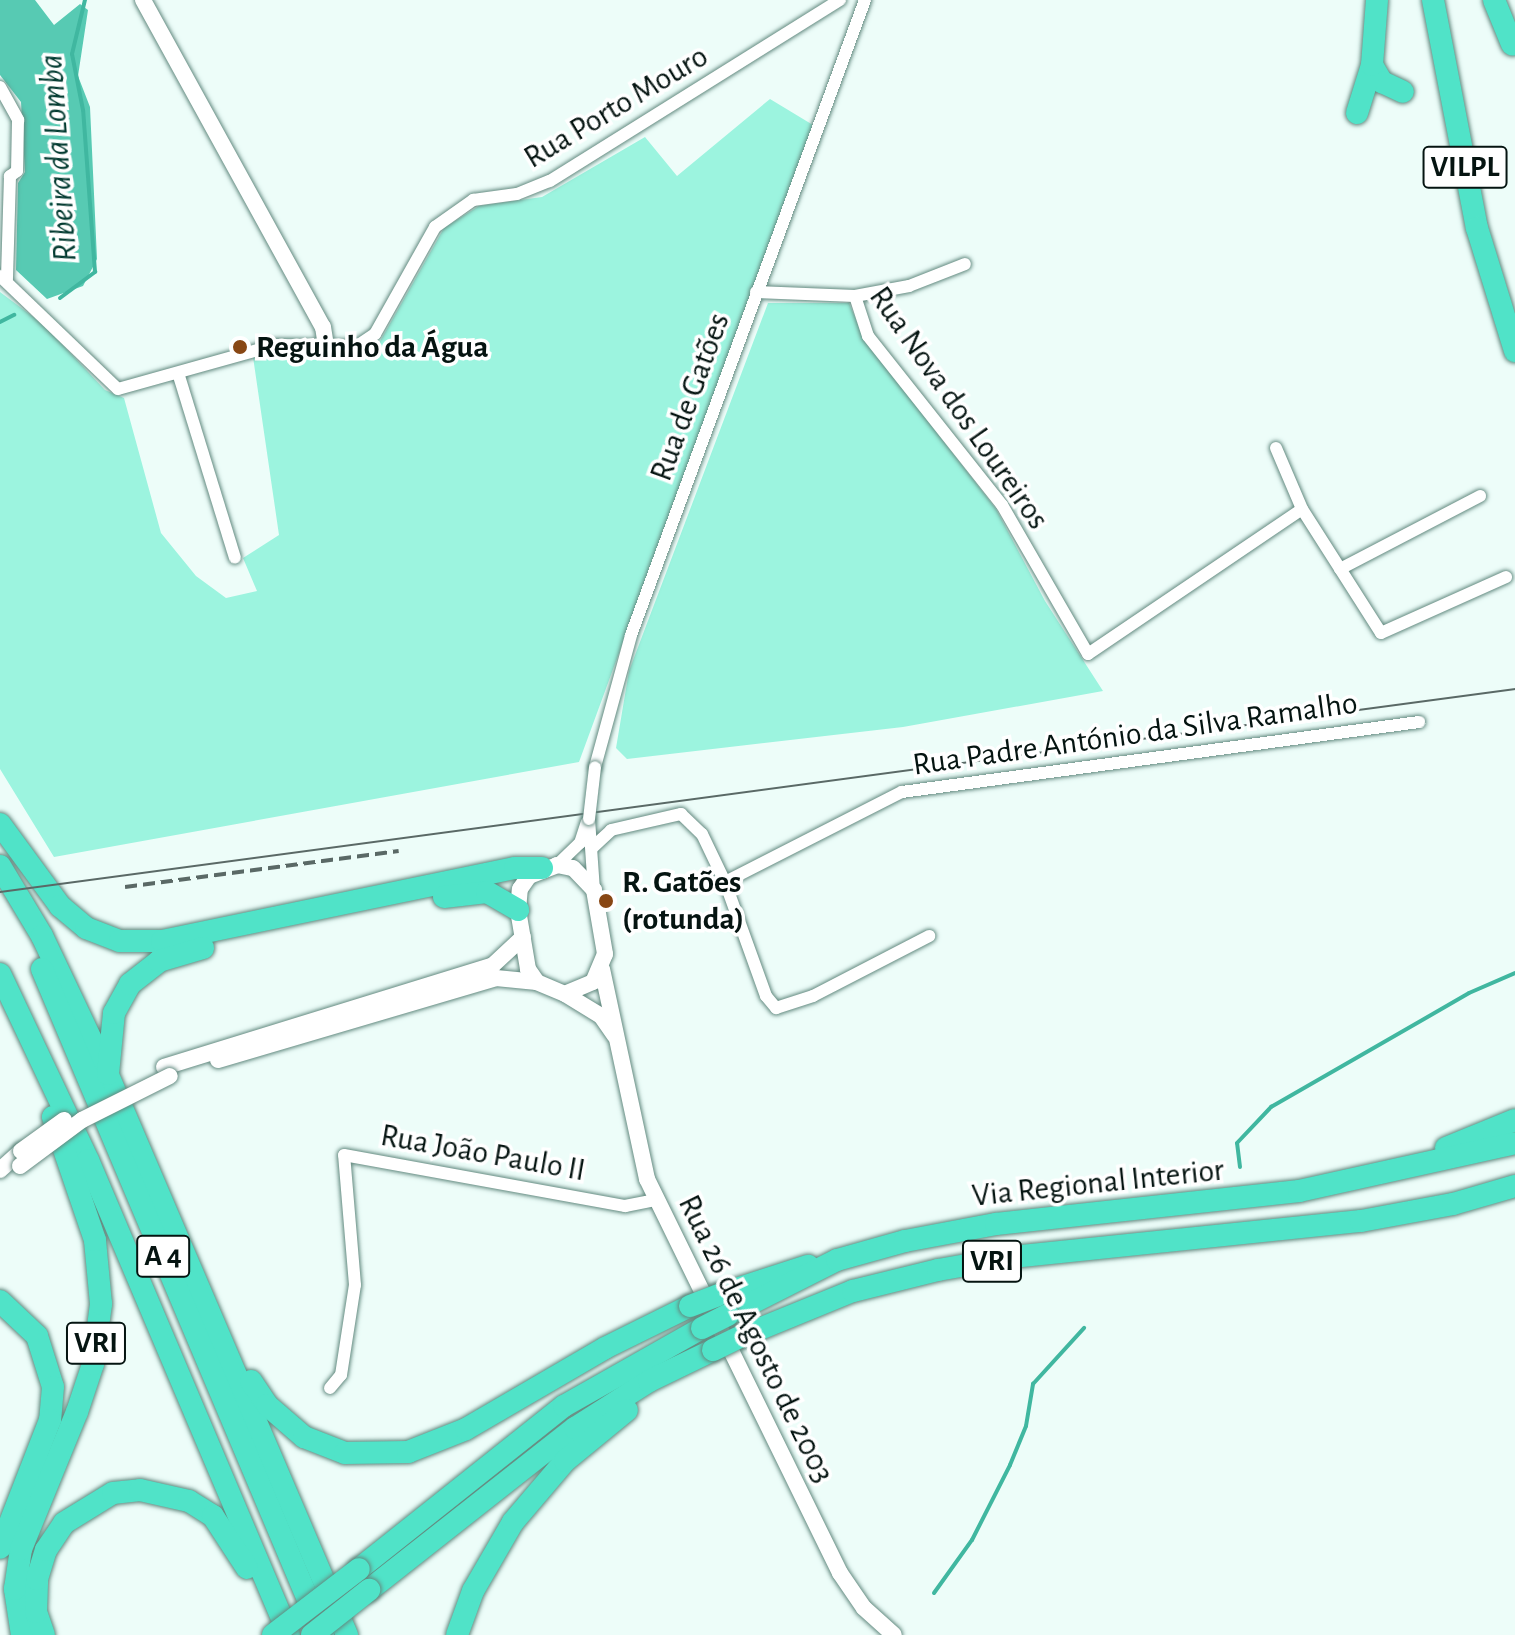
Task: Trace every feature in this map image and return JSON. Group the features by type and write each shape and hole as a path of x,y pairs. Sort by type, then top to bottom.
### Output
{"highway":[{"path":"1357,113 1372,65 1377,0"},
{"name":"VILPL","path":"1434,0 1481,227 1515,337"},
{"name":"VILPL","path":"1434,0 1477,228 1515,351"},
{"path":"1494,0 1512,44"},
{"path":"1372,65 1382,82 1403,92"},
{"path":"0,824 60,906 86,928 120,941 162,941 515,868 550,866"},
{"path":"0,866 42,936 108,1075 211,1310 347,1635"},
{"name":"A 4","path":"0,879 323,1635"},
{"path":"108,1075 111,1031 120,999 142,972 177,953 468,892 487,892 518,910"},
{"name":"A 4","path":"0,974 88,1160 289,1635"},
{"name":"VRI","path":"22,1635 15,1589 21,1549 81,1400 101,1304 95,1240 32,1047"},
{"path":"1412,1168 1430,1153 1515,1120"},
{"name":"Via Regional Interior","path":"723,1305 766,1276 996,1224 1257,1198 1412,1168 1515,1143"},
{"name":"Via Regional Interior","path":"713,1350 853,1291 938,1270 1012,1257 1361,1221 1453,1204 1515,1186"},
{"path":"0,1301 37,1336 53,1387 50,1420 0,1548"},
{"path":"211,1310 247,1377 304,1437 345,1453 378,1456 408,1452 466,1429 605,1348 690,1306 723,1305"},
{"path":"44,1635 36,1612 37,1579 58,1532 87,1505 113,1493 140,1490 189,1501 213,1516 237,1546 276,1635 564,1406 702,1328 723,1305"},
{"path":"457,1635 473,1591 513,1522 565,1461 713,1350"},
{"name":"VRI","path":"312,1635 575,1428 649,1381 713,1350"}],"main road":[{"path":"143,0 323,327 326,345"},
{"path":"167,1072 496,978 537,982 565,994 580,991 602,969 605,954 594,890 573,868 550,866 520,889 518,910 528,969 537,982"},
{"path":"0,1170 20,1158 76,1111 167,1072 493,965 523,937"},
{"name":"Rua 26 de Agosto de 2003","path":"602,969 620,1043 638,1148 657,1200 840,1573 864,1608 894,1635"},
{"name":"Rua 26 de Agosto de 2003","path":"565,994 601,1016 620,1043"},
{"path":"0,1184 20,1158"}],"street":[{"name":"Rua Porto Mouro","path":"4,278 118,389 179,376 276,345 357,346 375,334 435,227 473,200 517,194 550,181 840,0"},
{"name":"Rua de Gatões","path":"594,890 589,819 595,767 631,635 865,0"},
{"path":"0,87 18,120 17,171 5,174 4,278"},
{"path":"855,296 909,286 965,264"},
{"name":"Rua Nova dos Loureiros","path":"756,292 855,296 868,336 1002,505 1088,654 1302,509"},
{"path":"179,376 235,558"},
{"path":"1276,448 1302,509 1381,633 1506,577"},
{"path":"1340,569 1480,496"},
{"name":"Rua Padre António da Silva Ramalho","path":"725,882 902,792 1419,722"},
{"path":"592,848 611,830 681,814 702,834 725,882 766,996 776,1008 813,996 929,936"},
{"name":"Rua de Gatões","path":"550,866 580,843 589,819"},
{"name":"Rua João Paulo II","path":"330,1388 341,1375 355,1285 344,1155 625,1206 657,1200"}],"green space":[{"path":"0,0 35,0 54,25 80,4 88,10 78,76 90,107 97,259 83,286 47,299 16,270 18,183 25,172 21,102 0,75"},
{"path":"770,99 813,125 579,762 54,857 0,769 0,292 44,325 105,390 124,398 161,533 196,576 226,598 257,591 243,558 279,535 253,357 280,349 353,355 379,343 444,228 479,206 542,197 645,137 677,176"},
{"path":"768,303 849,303 864,339 996,509 1045,601 1103,691 903,727 627,759 616,748 629,671"}],"waterway":[{"name":"Ribeira da Lomba","path":"60,298 95,272 83,110 72,54 85,0"},
{"name":"Ribeira da Lomba","path":"0,322 14,315"},
{"path":"1240,1167 1237,1143 1271,1107 1469,993 1515,973"},
{"path":"934,1593 972,1540 1010,1465 1026,1426 1033,1384 1084,1328"}],"tram line":[{"path":"0,892 1515,689"}],"railway":[{"path":"125,887 399,851"}],"place":[{"name":"Reguinho da Água","path":"240,347"},
{"name":"R. Gatões (rotunda)","path":"606,901"}]}
